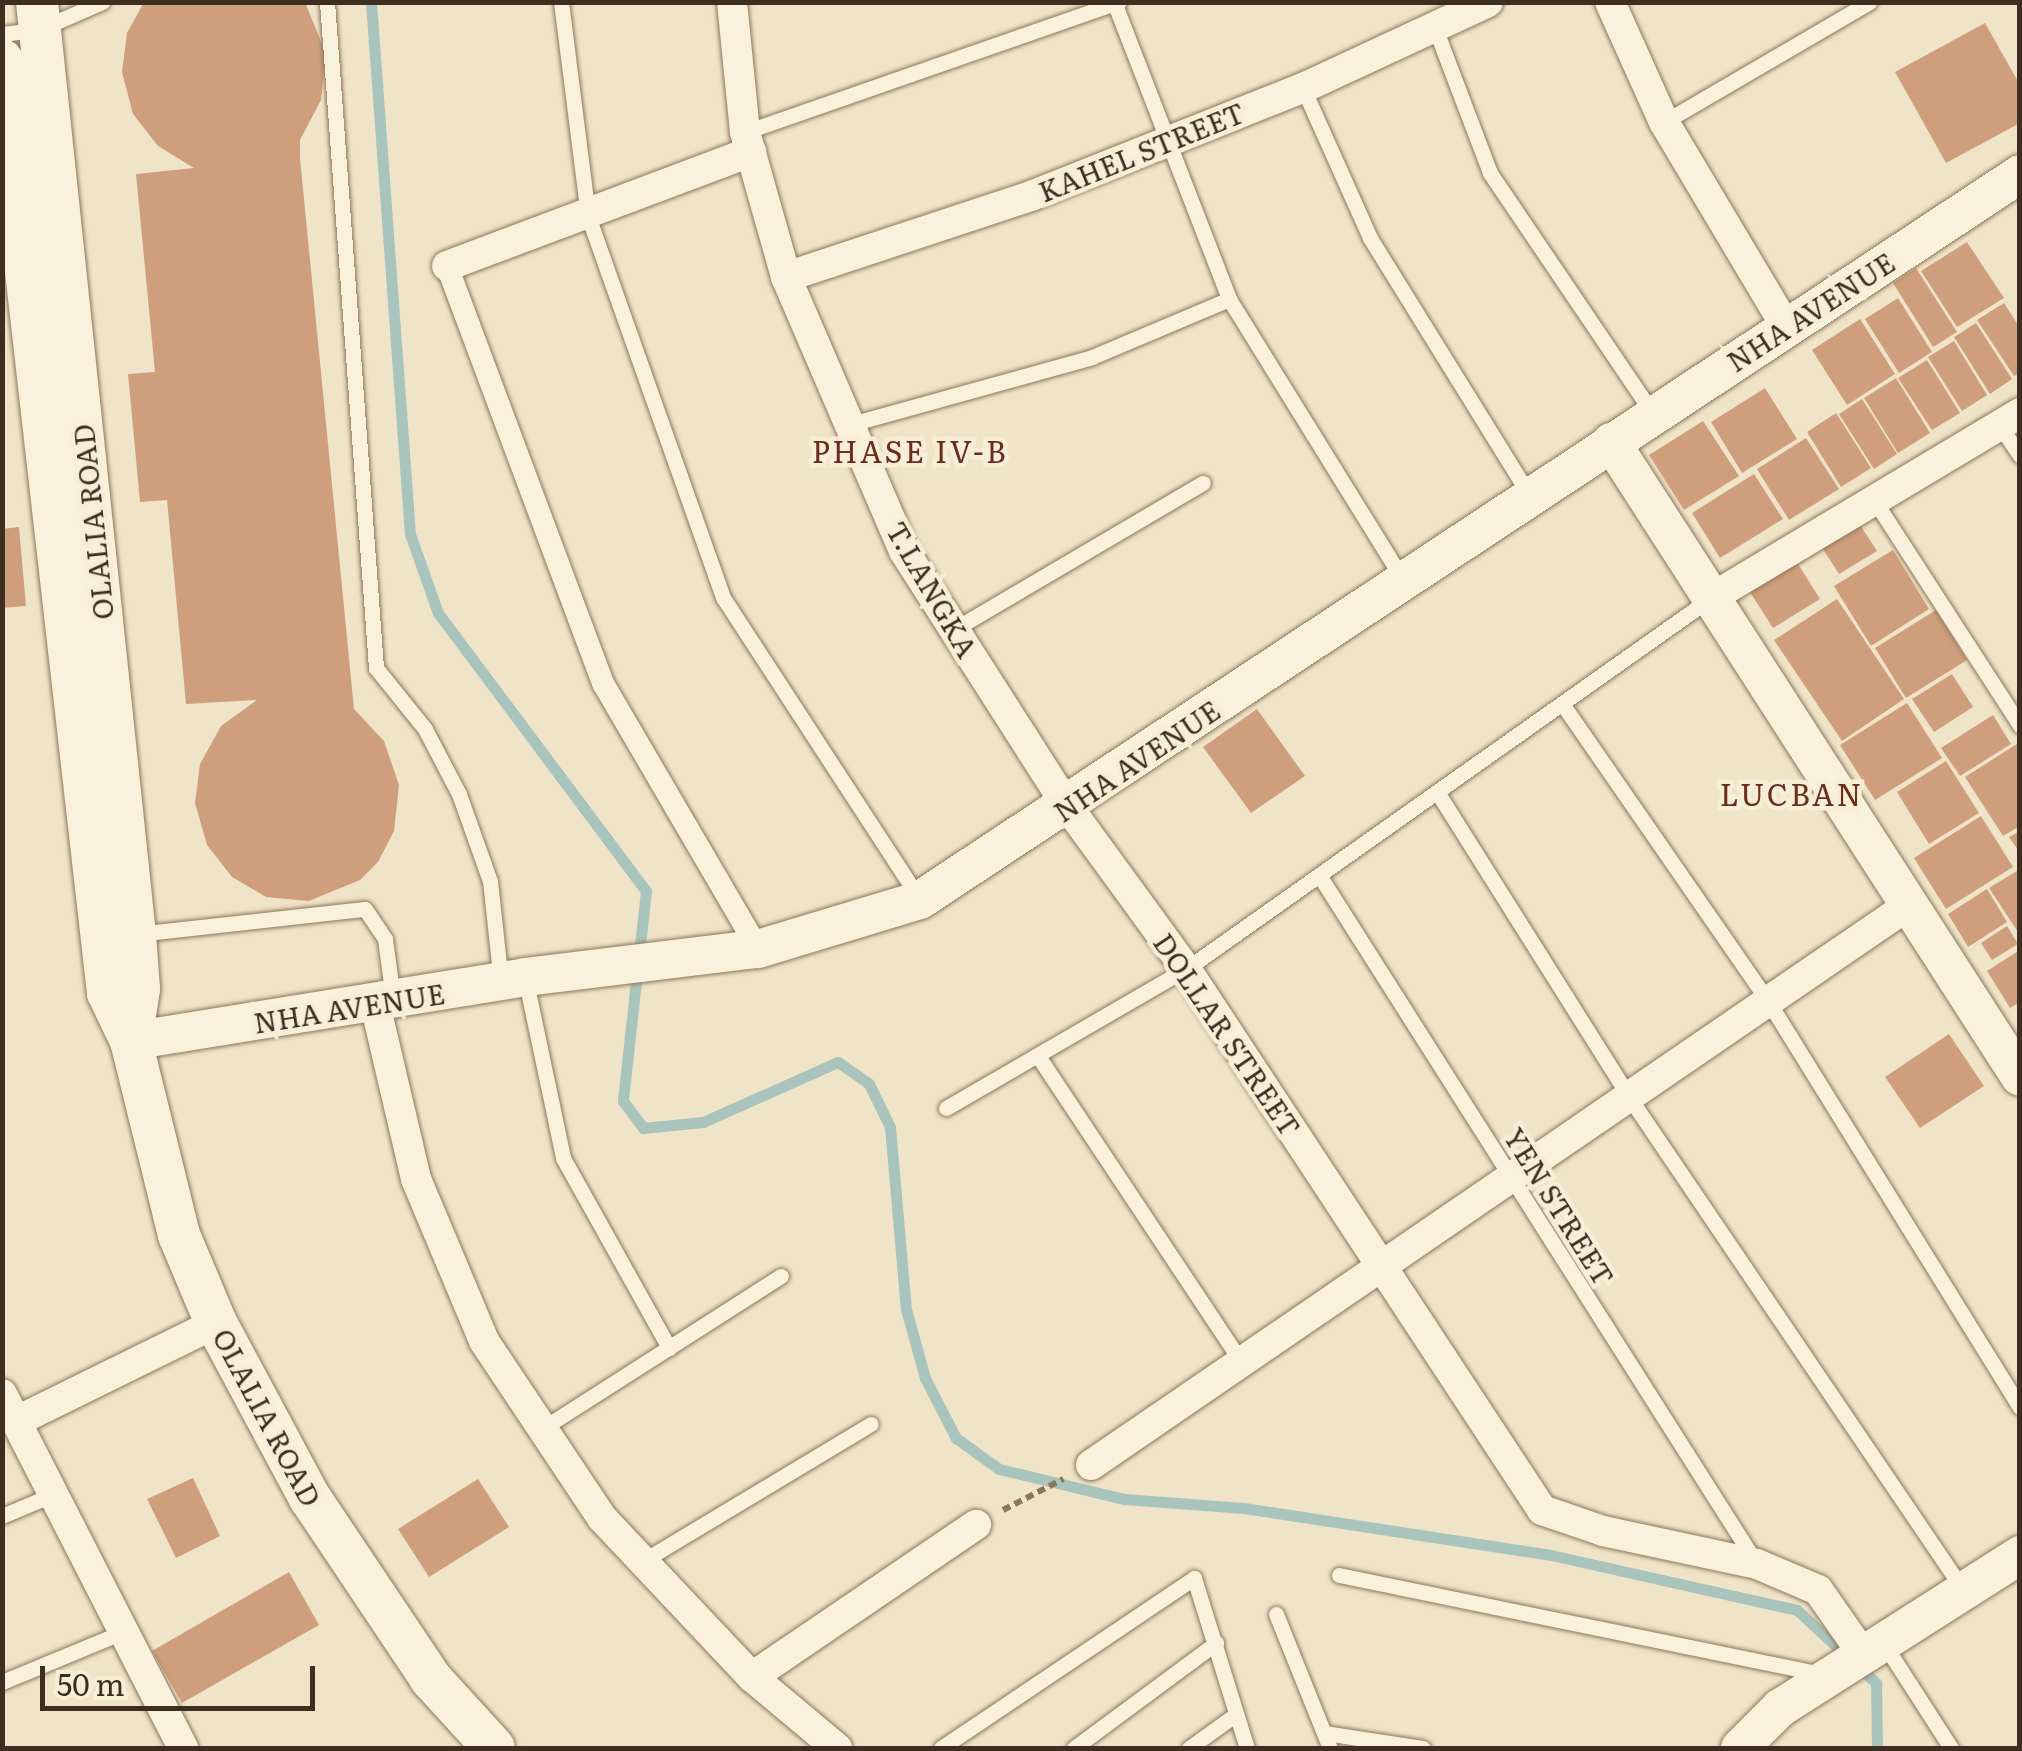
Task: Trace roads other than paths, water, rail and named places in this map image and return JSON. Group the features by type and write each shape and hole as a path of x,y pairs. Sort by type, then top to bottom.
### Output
{"main road":[{"name":"OLALIA ROAD","path":"26,22 30,266"},
{"name":"OLALIA ROAD","path":"2,60 119,936 139,989 130,1041 179,1236 216,1322 310,1498 431,1679 494,1748"}],"street":[{"name":"T.LANGKA","path":"732,2 748,142 786,276 904,551 1068,807"},
{"name":"KAHEL STREET","path":"786,276 1032,196 1166,138 1303,88 1488,2"},
{"path":"1610,2 1664,122 1786,326"},
{"path":"748,142 588,216 446,266 604,686 758,950"},
{"name":"NHA AVENUE","path":"130,1041 513,979 758,950 920,900 1068,807 1402,580 2020,174"},
{"path":"1710,598 1876,503 2010,420"},
{"path":"1611,442 2016,1064"},
{"name":"DOLLAR STREET","path":"1068,807 1186,969 1542,1510 1603,1531 1757,1564 1818,1590 1855,1661"},
{"path":"1091,1465 1909,905"},
{"path":"384,1001 416,1179 484,1341 540,1430 641,1562 752,1677 837,1748"},
{"path":"18,1421 216,1322"},
{"path":"2,1394 183,1748"},
{"path":"752,1677 976,1524"},
{"path":"1740,1748 1780,1708 2020,1555"}],"lane":[{"path":"26,22 102,2"},
{"path":"560,2 588,216 724,599 920,900"},
{"path":"1664,122 1868,2"},
{"path":"748,142 1116,3 1228,299 1402,580"},
{"path":"327,4 376,668 425,729 460,794 490,881 563,1158 669,1348"},
{"path":"1435,28 1490,173 1653,414"},
{"path":"1303,88 1370,238 1530,496"},
{"path":"852,424 1092,357 1228,299"},
{"path":"2010,420 2020,456"},
{"path":"954,630 1203,483"},
{"path":"1876,503 2020,726"},
{"path":"946,1108 1186,969 1710,598"},
{"path":"1564,705 1768,1001 2020,1407"},
{"path":"1438,794 1629,1097 1964,1591"},
{"name":"YEN STREET","path":"1320,875 1757,1564"},
{"path":"119,936 365,908 385,939 384,1001"},
{"path":"1038,1056 1241,1362"},
{"path":"540,1430 781,1276"},
{"path":"641,1562 871,1424"},
{"path":"2,1516 54,1494"},
{"path":"1339,1575 1855,1661 1951,1748"},
{"path":"941,1748 1194,1578 1234,1714 1248,1748"},
{"path":"1276,1614 1328,1741 1423,1748"},
{"path":"2,1682 123,1632"},
{"path":"1074,1748 1216,1643"},
{"path":"1188,1748 1234,1714"}],"waterway":[{"path":"371,2 410,534 438,613 646,891 623,1101 643,1128 703,1122 838,1062 869,1084 890,1127 906,1309 925,1378 956,1438 999,1469 1124,1499 1244,1508 1551,1555 1797,1610 1876,1683 1877,1748"}],"district":[{"name":"PHASE IV-B","path":"910,450"},
{"name":"LUCBAN","path":"1792,793"}]}
